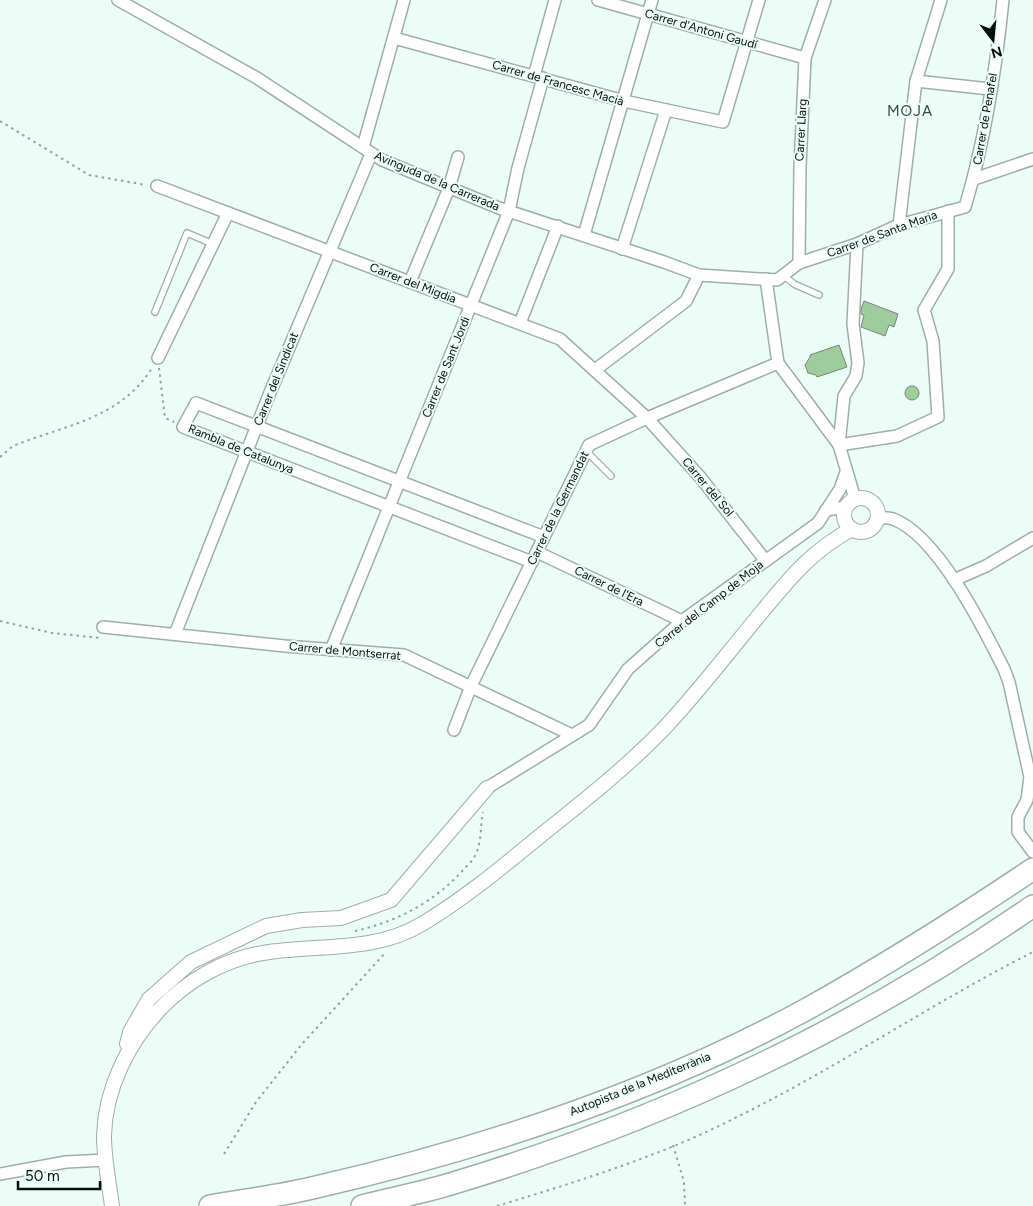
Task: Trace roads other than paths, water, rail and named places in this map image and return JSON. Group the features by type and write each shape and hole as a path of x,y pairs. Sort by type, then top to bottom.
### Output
{"highway":[{"name":"Autopista de la Mediterrània","path":"210,1206 310,1189 475,1146 634,1089 696,1063 806,1009 972,910 1033,869"},
{"path":"362,1206 455,1183 510,1165 637,1120 691,1098 768,1062 849,1020 998,930 1033,906"}],"street":[{"name":"Avinguda de la Carrerada","path":"118,0 257,78 332,129 367,150 449,188 509,211 699,275 777,280 783,275"},
{"name":"Carrer del Sindicat","path":"175,634 256,426 330,252 367,150 404,0"},
{"name":"Carrer de Sant Jordi","path":"331,650 509,211 555,0"},
{"name":"Carrer d'Antoni Gaudí","path":"598,0 805,58"},
{"path":"584,235 652,0"},
{"path":"747,43 760,0"},
{"name":"Carrer Llarg","path":"799,263 800,167 805,58 824,0"},
{"path":"899,226 916,81 941,0"},
{"name":"Carrer de Penafel","path":"965,207 982,144 990,89 997,58 1004,0"},
{"name":"Carrer de Francesc Macià","path":"394,38 624,102 723,122 747,43"},
{"path":"916,81 990,89"},
{"path":"622,249 666,110"},
{"path":"410,282 449,188 458,157"},
{"path":"974,179 1033,159"},
{"name":"Carrer del Migdia","path":"157,186 560,339 647,418"},
{"name":"Carrer de Santa Maria","path":"783,275 799,263 857,244 899,226 965,207"},
{"path":"839,445 897,436 938,417 933,370 933,341 924,310 948,269 948,211"},
{"path":"158,358 228,213"},
{"path":"520,324 558,226"},
{"path":"826,510 850,503 865,499 873,504 877,518 876,523 868,530 857,531 852,529 844,517 850,503 846,472 839,445 844,396 856,376 858,363 853,324 857,244"},
{"path":"595,370 686,301 699,275"},
{"path":"766,279 778,363 839,445"},
{"name":"Carrer de la Germandat","path":"454,730 471,686 589,445 647,418 778,363"},
{"name":"Rambla de Catalunya","path":"532,562 183,427 196,403 544,537"},
{"name":"Carrer del Sol","path":"647,418 700,477 765,560"},
{"name":"Carrer del Camp de Moja","path":"488,788 589,725 628,669 682,621 811,528 840,490 846,472"},
{"path":"877,518 892,518 910,529 947,567 999,658 1009,682 1030,777 1027,800 1018,817 1018,832 1033,852"},
{"path":"124,1057 145,1026 176,994 214,969 263,953 350,946 373,942 419,926 453,904 624,767 671,721 792,576 820,548 852,529"},
{"path":"954,580 986,566 1033,538"},
{"name":"Carrer de l'Era","path":"537,552 682,621"},
{"name":"Carrer de Montserrat","path":"103,627 331,650 404,655 572,735"},
{"path":"112,1206 105,1160 106,1111 124,1057 130,1032 144,1005 171,978 191,962 266,926 302,920 341,918 391,900 488,788"},
{"path":"0,1174 66,1162 105,1160"}],"lane":[{"path":"155,312 187,233 213,244"},
{"path":"783,275 794,284 819,295"},
{"path":"586,451 611,476"}],"district":[{"name":"MOJA","path":"910,111"}]}
